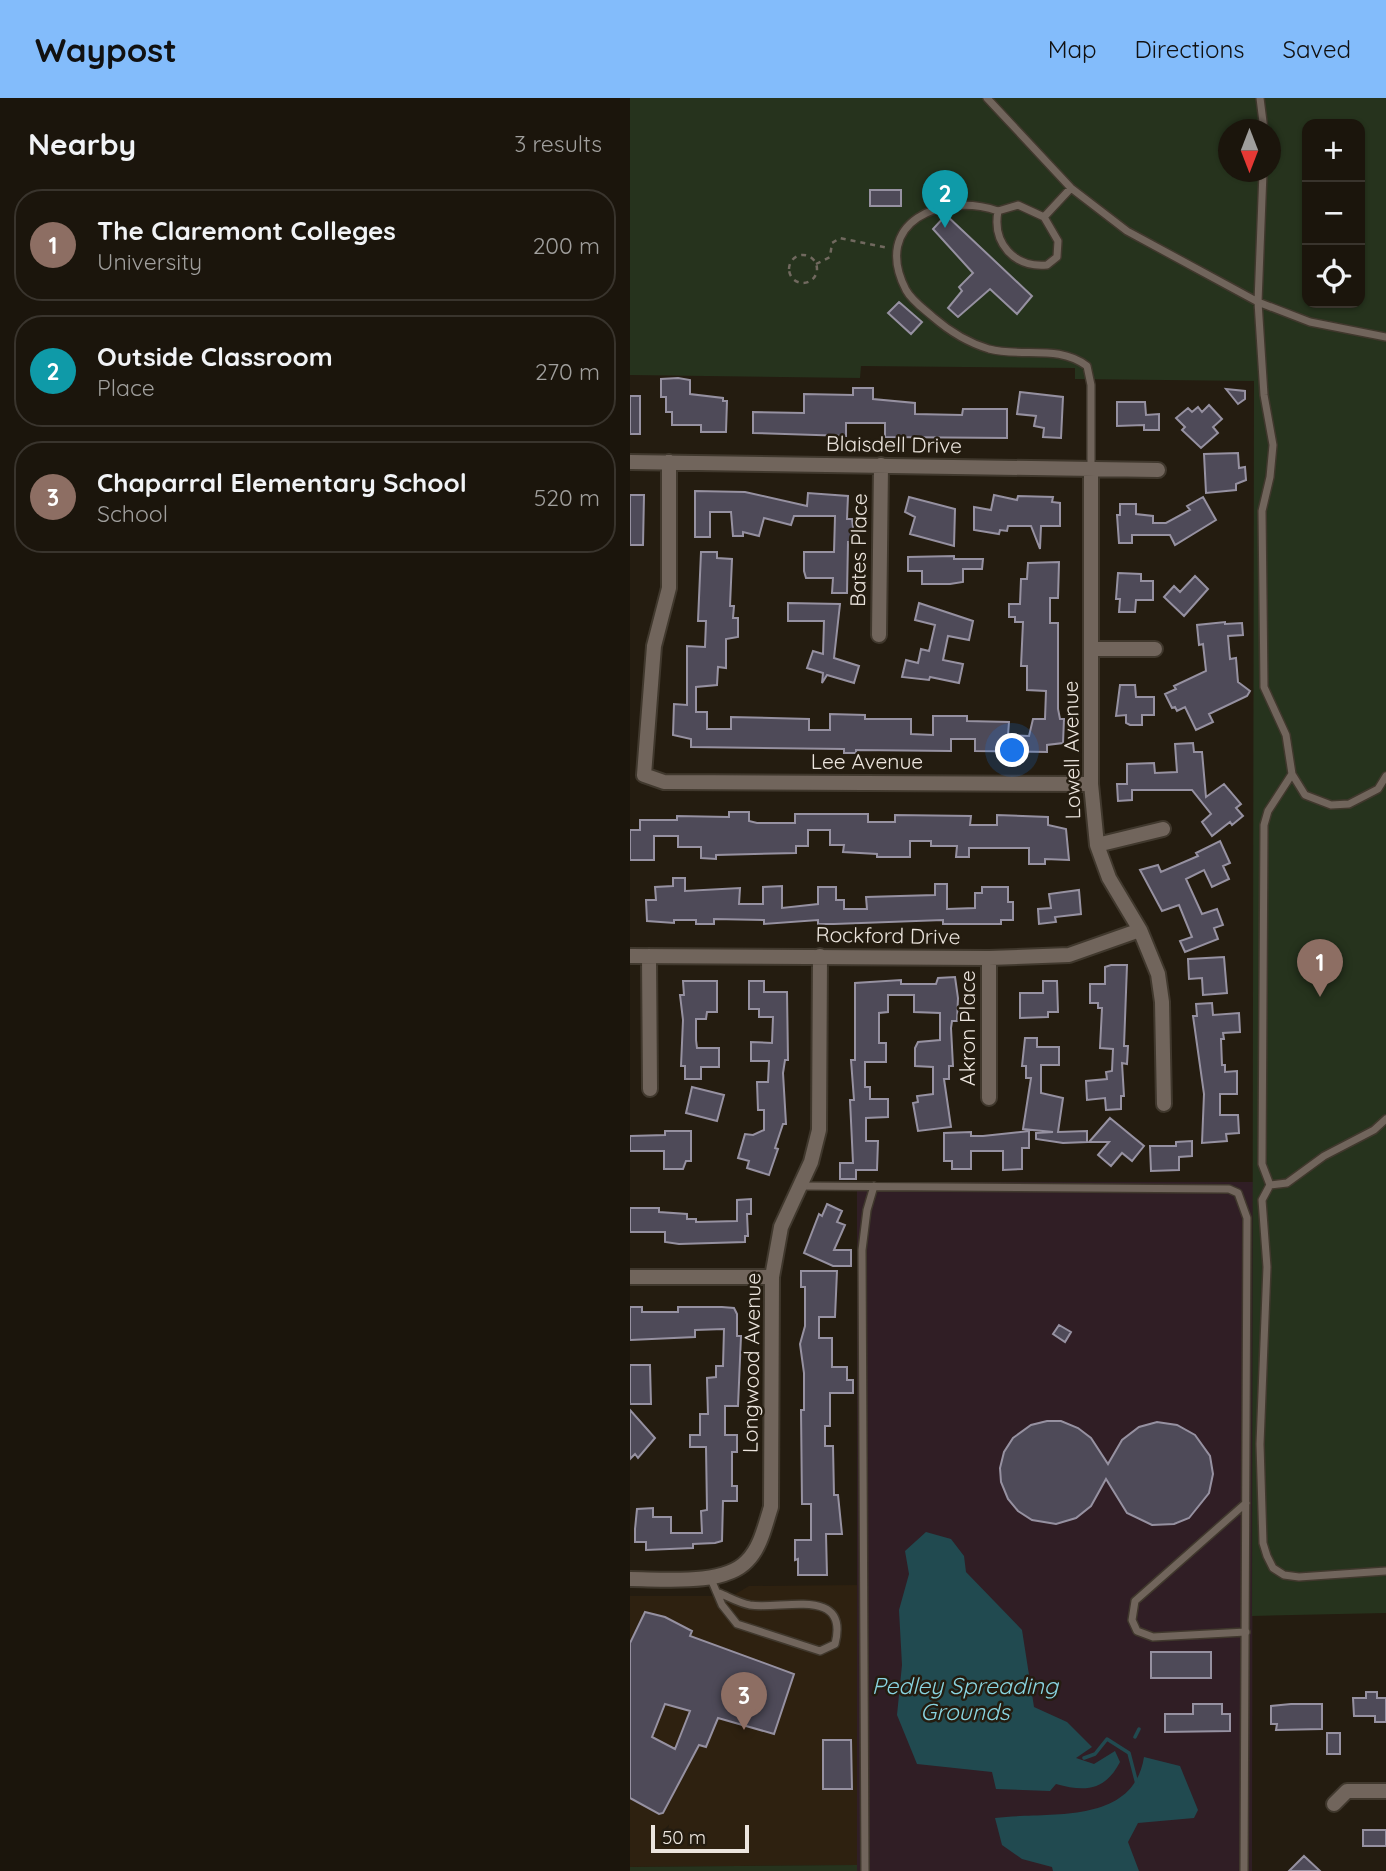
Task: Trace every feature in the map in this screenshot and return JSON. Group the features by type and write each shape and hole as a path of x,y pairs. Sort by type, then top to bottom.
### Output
{"street":[{"name":"Blaisdell Drive","path":"630,462 1158,470"},
{"name":"Lee Avenue","path":"670,463 668,588 653,646 644,775 664,782 1091,785"},
{"name":"Bates Place","path":"879,635 881,465"},
{"name":"Lowell Avenue","path":"1091,469 1091,785 1097,845 1109,878 1140,930 1158,974 1162,1002 1164,1104"},
{"path":"1091,649 1155,649"},
{"path":"1097,845 1163,829"},
{"name":"Rockford Drive","path":"630,956 989,958 1069,955 1140,930"},
{"path":"649,956 649,1089"},
{"name":"Longwood Avenue","path":"711,1579 746,1563 762,1537 771,1507 772,1277 780,1227 811,1162 819,1130 820,956"},
{"name":"Akron Place","path":"989,958 989,1098"},
{"path":"630,1277 772,1277"},
{"path":"630,1579 711,1579"},
{"path":"1334,1804 1347,1791 1386,1791"}],"lane":[{"path":"987,98 1071,188 1128,231 1258,302 1310,322 1386,337"},
{"path":"1260,98 1263,119"},
{"path":"1263,182 1258,302 1265,395 1273,444 1270,477 1263,503 1265,587 1262,665 1268,700 1286,735 1292,774 1305,795 1331,804 1349,804 1378,789 1386,776"},
{"path":"1044,217 1071,188"},
{"path":"895,249 902,234 915,219 935,209 968,205 998,211 1018,205 1044,217 1055,231 1059,250 1052,263 1034,266 1021,262 1000,241 996,229 998,211"},
{"name":"Lowell Avenue","path":"895,249 898,270 908,293 945,327 989,349 1060,353 1076,358 1087,366 1090,380 1091,469"},
{"path":"1292,774 1268,811 1264,825 1262,1164 1270,1185 1262,1200 1267,1267 1261,1444 1263,1543 1273,1568 1284,1575 1299,1577 1386,1570"},
{"path":"1270,1185 1287,1183 1324,1156 1374,1130 1386,1119"},
{"path":"798,1186 1229,1189 1238,1193 1247,1218 1244,1871"},
{"path":"865,1871 862,1276 867,1210 874,1186"},
{"path":"1246,1503 1135,1601 1132,1620 1137,1630 1153,1637 1246,1632"},
{"path":"711,1579 722,1605 737,1623 820,1651 835,1644 839,1628 834,1614 823,1606 751,1605 719,1593"}],"path":[{"path":"816,264 830,257 832,243 840,238 895,249"},
{"path":"799,256 809,257 816,264 816,274 808,282 795,281 789,272 791,262 799,256"}],"shaded area":[{"path":"857,1182 1253,1182 1252,1871 857,1871"},
{"path":"858,1585 857,1865 630,1867 630,1596 732,1596 749,1586"}],"green space":[{"path":"630,98 1386,98 1386,1613 1252,1616 1254,381 1075,379 1075,368 861,366 860,378 630,375"},
{"path":"857,1865 857,1871 630,1871 630,1867"}],"water":[{"name":"Pedley Spreading Grounds","path":"926,1532 951,1539 964,1556 966,1572 1022,1630 1034,1707 1067,1722 1092,1747 1076,1758 1094,1764 1115,1751 1120,1762 1108,1779 1101,1784 1085,1788 1056,1784 1050,1791 996,1789 992,1772 917,1764 897,1715 902,1665 899,1610 909,1574 905,1551"},
{"path":"1144,1757 1180,1766 1198,1810 1194,1818 1138,1823 1128,1842 1139,1871 1053,1871 1052,1867 1022,1859 1002,1845 995,1818 1062,1814 1106,1805 1123,1795 1137,1779"}],"building":[{"path":"870,190 901,190 901,206 870,206"},
{"path":"946,215 1032,296 1017,314 990,289 958,317 948,308 962,291 959,287 973,273 933,229"},
{"path":"899,302 922,322 911,334 888,313"},
{"path":"661,379 690,380 690,394 723,398 723,401 727,401 726,432 701,432 701,425 672,425 672,412 666,412 666,397 661,397"},
{"path":"853,388 873,388 873,399 915,403 915,414 962,415 963,409 1007,409 1007,438 885,437 885,423 846,423 846,436 753,433 753,412 804,413 804,394 853,395"},
{"path":"1226,389 1245,391 1245,399 1238,404"},
{"path":"1020,392 1063,397 1061,438 1043,437 1044,428 1034,426 1036,416 1017,414"},
{"path":"630,396 640,396 640,434 630,434"},
{"path":"1117,402 1145,402 1146,415 1159,414 1159,430 1144,430 1144,425 1117,426"},
{"path":"1209,405 1222,419 1213,427 1218,433 1201,448 1182,430 1185,427 1176,418 1188,408 1192,412 1198,407 1202,412"},
{"path":"1238,453 1239,468 1245,467 1246,480 1236,484 1236,490 1206,493 1204,454"},
{"path":"695,491 745,492 807,506 808,493 848,496 847,519 852,519 853,542 848,542 847,593 832,593 833,578 806,578 804,571 804,552 834,552 835,516 794,516 791,525 764,518 759,536 743,532 743,536 733,536 731,512 710,512 710,537 695,537"},
{"path":"630,495 644,495 643,545 630,545"},
{"path":"994,495 1017,500 1018,496 1053,497 1052,502 1060,503 1060,526 1041,526 1040,549 1031,526 1008,526 1007,531 1000,530 999,534 974,530 974,507 991,510"},
{"path":"909,497 955,509 954,546 910,534 915,517 905,512"},
{"path":"1203,497 1216,520 1175,545 1170,535 1132,535 1132,543 1119,543 1117,515 1120,515 1120,504 1136,504 1136,514 1153,516 1153,523 1166,523 1190,510 1187,506"},
{"path":"701,552 717,552 717,558 732,559 730,606 734,606 733,618 738,618 738,637 726,639 726,668 718,667 717,685 696,687 696,712 707,712 707,729 731,729 731,717 809,719 809,730 830,730 830,714 865,715 865,719 911,719 911,734 933,735 933,716 967,716 967,721 1009,722 1008,735 1029,736 1033,719 1045,719 1046,691 1027,690 1027,666 1021,666 1023,622 1015,622 1015,617 1009,617 1009,604 1020,604 1021,579 1027,579 1028,563 1059,562 1058,598 1050,598 1050,623 1058,623 1058,709 1060,719 1064,719 1063,743 1047,745 1047,752 975,751 975,739 951,739 951,751 856,750 856,753 844,753 844,749 691,747 691,739 673,735 674,704 687,705 687,646 705,647 706,621 698,621"},
{"path":"954,556 954,559 983,559 982,569 963,569 963,582 950,584 922,584 922,571 908,571 908,557"},
{"path":"1118,573 1141,574 1141,581 1153,581 1153,600 1136,600 1135,612 1119,612 1120,599 1116,599"},
{"path":"1195,576 1208,589 1184,616 1164,597 1174,586 1180,592"},
{"path":"788,603 840,604 834,658 859,666 854,683 827,675 822,683 823,673 807,668 813,651 823,654 824,621 788,621"},
{"path":"919,603 973,621 969,640 948,636 943,660 963,664 959,683 930,677 929,680 902,677 906,660 918,663 921,649 929,651 935,625 915,620"},
{"path":"1242,623 1243,635 1228,636 1230,659 1236,658 1238,682 1250,691 1247,696 1209,714 1213,722 1196,730 1185,707 1177,711 1175,707 1172,708 1165,694 1176,689 1174,686 1206,671 1203,644 1199,645 1197,625"},
{"path":"1120,685 1135,685 1136,697 1154,697 1154,715 1142,715 1142,725 1126,723 1126,715 1116,716"},
{"path":"1193,743 1194,752 1202,752 1206,797 1224,784 1241,804 1236,808 1243,816 1212,836 1202,822 1211,814 1192,790 1132,790 1132,800 1118,801 1117,784 1127,784 1127,764 1154,763 1155,773 1177,772 1175,744"},
{"path":"729,812 749,812 749,821 757,823 795,823 795,814 868,814 868,822 895,822 895,815 971,816 970,825 997,825 997,815 1048,817 1048,825 1066,829 1069,860 1045,859 1045,864 1029,864 1029,848 969,848 969,857 956,857 957,846 931,846 931,841 910,841 910,857 877,857 877,854 843,852 844,845 830,845 830,830 808,830 808,846 796,846 796,853 716,855 716,859 701,858 701,847 678,847 678,836 654,836 654,860 630,860 630,830 640,830 640,820 677,820 677,816 729,817"},
{"path":"1220,841 1230,863 1223,866 1229,879 1212,887 1204,870 1186,879 1202,914 1217,909 1223,925 1214,928 1218,939 1185,952 1180,941 1192,937 1179,905 1162,911 1140,870 1158,865 1161,872 1198,856 1196,853"},
{"path":"673,878 685,878 685,891 740,888 739,904 763,904 763,887 782,886 782,908 818,904 818,887 836,887 836,900 844,900 844,909 867,909 866,897 935,895 935,884 947,884 947,909 975,908 975,893 982,893 982,887 1008,887 1008,902 1013,902 1013,920 1001,920 1001,924 943,924 943,920 834,924 818,924 818,920 764,924 764,920 714,919 714,924 696,924 696,920 674,920 674,923 647,921 646,900 656,900 655,887 673,886"},
{"path":"1079,890 1081,914 1055,917 1056,922 1039,924 1038,909 1051,908 1049,894"},
{"path":"1224,957 1227,993 1203,995 1202,978 1189,979 1188,959"},
{"path":"1127,965 1124,1046 1128,1046 1127,1064 1122,1063 1124,1096 1121,1096 1121,1109 1106,1110 1105,1098 1087,1100 1086,1081 1107,1079 1106,1072 1112,1071 1113,1049 1100,1048 1102,1008 1098,1008 1098,1003 1090,1003 1090,984 1105,984 1105,967"},
{"path":"955,977 958,998 957,1021 952,1021 951,1028 953,1066 949,1066 949,1079 944,1079 951,1127 918,1131 913,1103 918,1102 917,1096 933,1094 933,1067 915,1066 915,1048 918,1042 940,1040 940,1013 914,1012 914,995 888,995 888,1012 879,1013 879,1043 886,1043 886,1062 865,1062 865,1087 870,1087 870,1099 888,1099 888,1117 866,1118 866,1141 878,1141 877,1170 856,1170 856,1179 840,1179 840,1163 853,1163 850,1100 854,1100 851,1060 855,1060 855,983 901,980 901,984 936,984 938,978"},
{"path":"683,981 717,981 717,1012 707,1012 706,1019 696,1019 696,1040 697,1048 719,1048 719,1067 701,1067 701,1079 685,1079 685,1066 681,1066 683,1020 680,995 684,995"},
{"path":"749,981 764,981 764,992 787,992 788,1060 785,1060 783,1073 786,1124 783,1124 775,1148 778,1149 769,1175 747,1168 749,1161 738,1158 745,1134 753,1135 764,1130 764,1110 758,1110 757,1082 768,1082 769,1061 751,1061 751,1042 772,1043 773,1017 759,1017 759,1009 749,1009"},
{"path":"1043,981 1057,981 1058,1012 1048,1012 1048,1017 1020,1018 1020,993 1043,993"},
{"path":"1212,1003 1213,1015 1239,1013 1240,1032 1223,1033 1224,1039 1221,1039 1222,1065 1225,1065 1225,1072 1237,1071 1237,1094 1220,1094 1220,1115 1238,1115 1239,1133 1226,1134 1227,1141 1202,1143 1204,1094 1193,1016 1197,1016 1196,1004"},
{"path":"1025,1038 1037,1038 1037,1047 1059,1047 1059,1065 1041,1065 1041,1093 1063,1098 1058,1132 1087,1131 1087,1142 1063,1143 1036,1139 1036,1133 1053,1132 1023,1129 1031,1078 1026,1078 1026,1066 1022,1066"},
{"path":"692,1087 724,1095 717,1121 686,1113"},
{"path":"1110,1118 1144,1146 1132,1161 1122,1153 1111,1166 1098,1155 1109,1142 1089,1142"},
{"path":"665,1131 691,1131 691,1161 686,1161 683,1169 664,1169 664,1151 630,1151 630,1136 665,1135"},
{"path":"1029,1131 1029,1148 1022,1148 1022,1169 1003,1170 1003,1151 971,1151 971,1169 952,1169 952,1161 944,1161 944,1133 971,1132 971,1136 983,1136"},
{"path":"1192,1141 1192,1156 1179,1157 1179,1170 1151,1171 1150,1146 1176,1146 1176,1142"},
{"path":"751,1199 751,1214 747,1214 748,1236 745,1236 745,1242 679,1244 665,1242 665,1232 630,1232 630,1208 659,1208 659,1212 687,1214 687,1219 696,1219 696,1222 737,1221 737,1200"},
{"path":"827,1204 842,1211 837,1222 845,1225 834,1250 851,1250 851,1266 833,1266 804,1253 819,1214 822,1216"},
{"path":"801,1271 837,1271 835,1317 819,1317 819,1338 832,1338 832,1367 847,1367 847,1380 853,1380 853,1393 830,1393 830,1426 825,1426 825,1446 833,1446 834,1495 838,1495 842,1534 826,1534 827,1575 798,1575 798,1559 795,1560 795,1540 811,1540 811,1504 802,1504 801,1410 804,1410 804,1373 800,1344 805,1326 805,1287 801,1287"},
{"path":"630,1307 642,1307 642,1312 678,1312 678,1307 722,1307 734,1308 737,1314 737,1336 741,1336 738,1406 725,1406 725,1435 737,1435 737,1452 732,1452 732,1486 737,1486 737,1501 723,1501 722,1541 693,1544 693,1548 646,1550 646,1542 635,1542 637,1509 653,1508 653,1517 671,1517 671,1533 702,1533 701,1511 707,1510 706,1447 690,1447 690,1435 700,1435 700,1414 708,1414 707,1378 716,1377 716,1366 723,1366 724,1329 695,1330 695,1337 630,1340"},
{"path":"1059,1325 1071,1332 1065,1342 1053,1334"},
{"path":"630,1365 650,1365 651,1404 630,1404"},
{"path":"630,1410 655,1438 638,1458 635,1454 630,1459"},
{"path":"1061,1421 1078,1428 1091,1438 1108,1464 1122,1440 1139,1427 1157,1422 1177,1425 1195,1435 1210,1456 1213,1474 1209,1493 1189,1518 1174,1524 1152,1525 1127,1513 1106,1479 1091,1506 1076,1518 1056,1524 1032,1520 1018,1511 1008,1499 1001,1482 1000,1468 1004,1452 1013,1438 1031,1425"},
{"path":"645,1612 665,1617 692,1631 690,1636 794,1674 774,1734 718,1718 706,1747 699,1745 663,1813 659,1814 630,1798 630,1643","holes":["665,1704 690,1711 675,1749 652,1737"]},
{"path":"1151,1652 1211,1652 1211,1678 1151,1678"},
{"path":"1366,1692 1377,1692 1377,1698 1386,1698 1386,1722 1375,1722 1375,1716 1354,1716 1353,1698 1366,1698"},
{"path":"1193,1704 1222,1704 1222,1714 1230,1714 1230,1731 1165,1732 1165,1714 1193,1714"},
{"path":"1322,1704 1322,1729 1276,1730 1277,1724 1271,1724 1271,1706"},
{"path":"1327,1733 1340,1733 1340,1754 1327,1754"},
{"path":"823,1740 851,1740 852,1789 823,1789"},
{"path":"1363,1830 1386,1830 1386,1846 1363,1846"},
{"path":"1304,1856 1320,1871 1289,1871"}],"waterway":[{"path":"1135,1737 1139,1729"},
{"path":"1084,1758 1095,1754 1107,1739 1129,1753 1137,1784"}],"place":[{"name":"Outside Classroom","path":"945,228"},
{"name":"The Claremont Colleges","path":"1320,997"},
{"name":"Chaparral Elementary School","path":"744,1730"}]}
